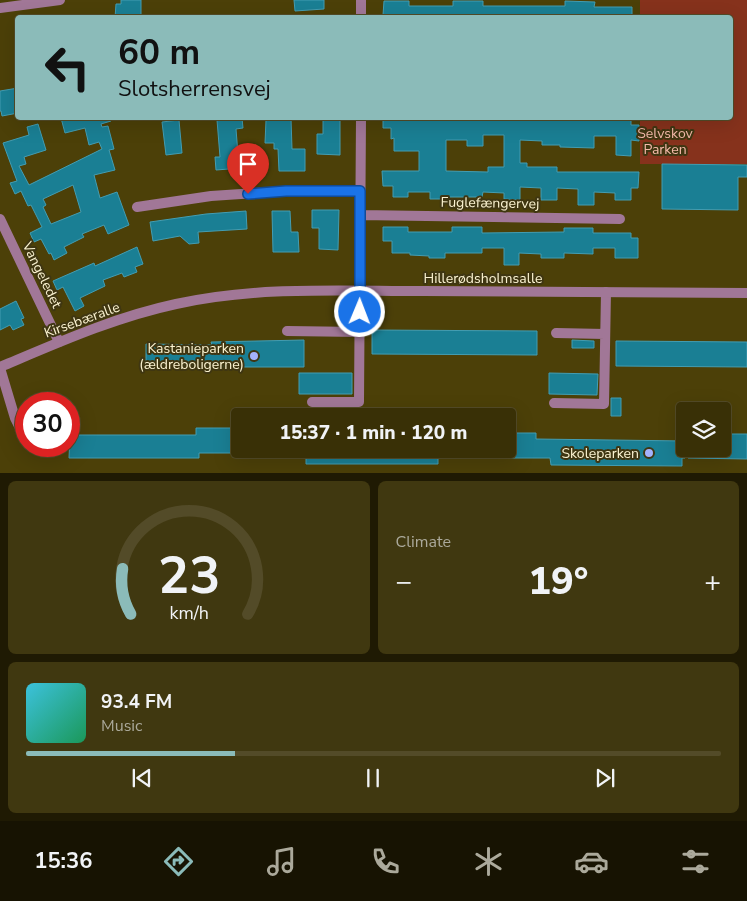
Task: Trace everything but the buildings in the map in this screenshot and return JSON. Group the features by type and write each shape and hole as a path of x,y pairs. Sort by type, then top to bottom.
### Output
{"street":[{"path":"0,8 60,0"},
{"path":"360,0 361,15"},
{"path":"312,402 359,402 361,120"},
{"path":"138,207 211,196 286,191 360,191"},
{"name":"Fuglefængervej","path":"360,215 620,219"},
{"name":"Vangeledet","path":"0,220 59,342"},
{"name":"Hillerødsholmsalle","path":"175,304 224,295 266,292 747,293"},
{"path":"554,403 604,404 606,292"},
{"name":"Kirsebæralle","path":"0,368 59,342 130,316 175,304"},
{"path":"287,331 360,332"},
{"path":"556,333 605,334"},
{"path":"0,368 15,415"}],"green space":[{"name":"Selvskov Parken","path":"640,0 747,0 747,164 640,164 640,120 733,120 733,15 640,15"}],"place":[{"name":"Kastanieparken (ældreboligerne)","path":"254,356"},
{"name":"Skoleparken","path":"649,453"}],"route":[{"path":"248,194 286,191 360,191 360,312"}]}
